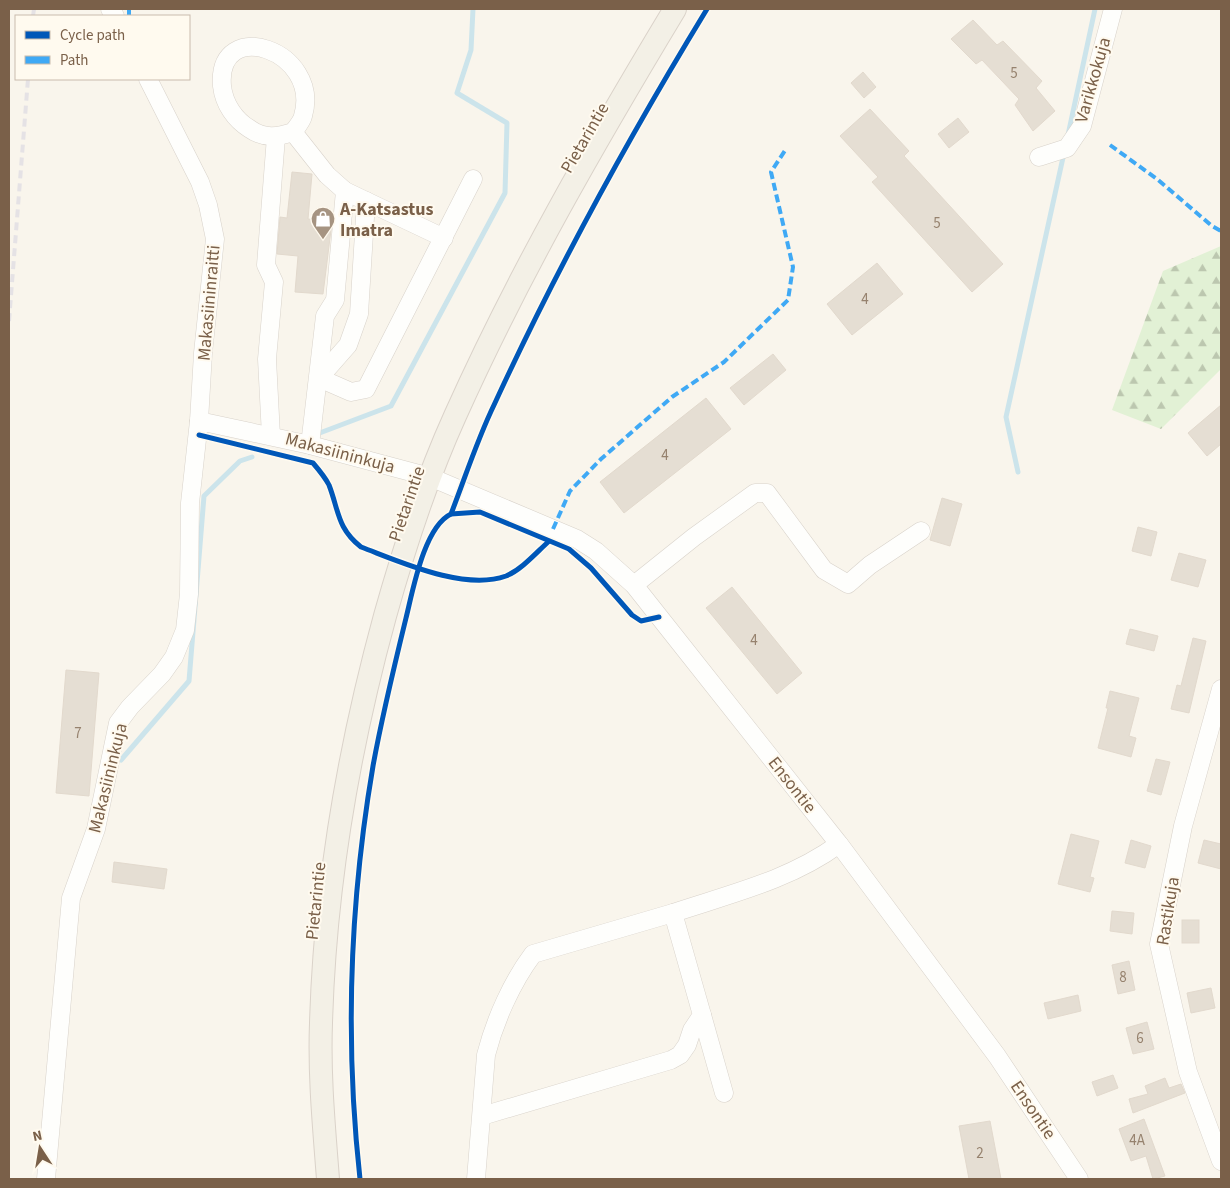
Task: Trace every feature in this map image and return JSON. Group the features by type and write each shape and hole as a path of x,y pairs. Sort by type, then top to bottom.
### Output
{"main road":[{"name":"Pietarintie","path":"328,1179 321,1026 326,921 349,761 364,695 398,571 430,477 455,415 541,242 676,9"}],"street":[{"name":"Varikkokuja","path":"1039,157 1067,148 1082,126 1113,9"},
{"path":"259,46 273,50 288,60 300,76 305,96 303,117 294,132 276,137 256,133 241,124 230,110 223,95 222,79 225,64 233,52 245,47 259,46"},
{"name":"Makasiininraitti","path":"149,80 200,182 216,239 203,353 200,421"},
{"path":"294,132 327,175 345,191 444,238"},
{"path":"271,436 267,359 274,282 266,266 276,137"},
{"path":"319,378 351,392 366,389 474,179"},
{"path":"310,445 325,316 335,300 345,191"},
{"path":"319,378 348,345 359,314 366,202"},
{"name":"Makasiininkuja","path":"46,1179 71,898 96,830 118,723 130,707 162,674 174,657 185,630 189,594 190,503 200,421 310,445 430,477"},
{"name":"Ensontie","path":"430,477 577,539 596,551 634,585 839,844 997,1056 1079,1179"},
{"path":"634,585 694,537 755,493 767,492 824,570 848,584 870,565 921,531"},
{"name":"Rastikuja","path":"1221,689 1183,826 1159,944 1188,1072 1221,1161"},
{"path":"476,1179 484,1072 490,1040 522,970 533,954 673,913 776,880 816,862 839,844"},
{"path":"673,913 724,1093"},
{"path":"482,1116 671,1060 680,1055 692,1030 702,1015"}],"green space":[{"path":"1221,246 1221,369 1161,429 1112,410 1163,271"}],"building":[{"path":"973,20 997,45 1003,41 1042,81 1036,88 1055,111 1033,131 1015,105 1019,99 982,60 976,64 951,39"},
{"path":"863,72 876,87 864,98 851,83"},
{"path":"870,109 909,151 904,156 1003,264 972,292 872,182 878,177 840,136"},
{"path":"958,118 969,132 949,148 938,134"},
{"name":"A-Katsastus Imatra","path":"292,172 312,174 308,219 332,222 323,294 295,292 298,256 277,254 280,217 287,218"},
{"path":"877,263 903,294 852,335 827,304"},
{"path":"773,354 786,370 744,405 730,388"},
{"path":"706,398 731,429 624,513 600,482"},
{"path":"1221,405 1221,444 1207,456 1188,433"},
{"path":"942,498 962,504 950,546 930,540"},
{"path":"1138,527 1157,532 1151,556 1132,551"},
{"path":"1179,553 1206,560 1198,587 1171,580"},
{"path":"732,587 802,673 777,694 706,608"},
{"path":"1130,629 1158,636 1154,651 1126,644"},
{"path":"1193,638 1206,641 1189,713 1171,709 1177,685 1181,686"},
{"path":"66,670 99,673 89,796 56,793"},
{"path":"1110,691 1139,698 1129,736 1136,738 1131,757 1098,748 1108,708 1106,708"},
{"path":"1156,759 1170,762 1161,795 1147,791"},
{"path":"1071,834 1099,841 1090,877 1094,878 1090,892 1058,884"},
{"path":"1131,840 1151,846 1145,868 1125,863"},
{"path":"1204,840 1221,844 1221,869 1198,863"},
{"path":"114,862 167,869 164,889 112,882"},
{"path":"1112,911 1134,913 1132,934 1110,931"},
{"path":"1182,920 1199,920 1199,943 1182,943"},
{"path":"1129,961 1135,990 1118,994 1112,965"},
{"path":"1211,988 1215,1008 1191,1013 1187,993"},
{"path":"1078,995 1081,1011 1048,1019 1044,1003"},
{"path":"1147,1022 1154,1049 1133,1054 1126,1028"},
{"path":"1113,1075 1118,1088 1097,1096 1092,1082"},
{"path":"1165,1078 1169,1088 1181,1084 1185,1093 1133,1113 1129,1099 1148,1094 1145,1086"},
{"path":"1144,1119 1165,1176 1153,1179 1146,1156 1131,1161 1119,1129"},
{"path":"990,1121 1001,1179 969,1179 959,1126"}],"waterway":[{"path":"317,434 391,406 505,193 507,123 457,93 471,50 473,9"},
{"path":"1068,135 1095,9"},
{"path":"1018,472 1006,417 1064,153"},
{"path":"121,760 189,681 204,496 240,461 252,457"}],"railway":[{"path":"33,15 34,9"},
{"path":"9,321 28,80"}],"marked path":[{"path":"129,9 129,15"},
{"path":"1110,145 1157,179 1212,226 1221,231"},
{"path":"553,529 570,491 601,459 672,397 724,362 788,300 793,267 771,172 786,149"}],"cycle path":[{"path":"360,1179 355,1128 351,1024 352,972 359,868 373,766 388,692 416,576 427,545 434,532 442,521 451,514 488,418 543,303 622,154 707,9"},
{"path":"199,435 313,463 329,485 343,526 353,540 361,547 413,567 452,577 489,580 506,576 523,566 548,542"},
{"path":"451,514 480,512 569,549 591,568 632,615 641,621 659,617"}],"place":[{"name":"A-Katsastus Imatra","path":"323,240"}]}
